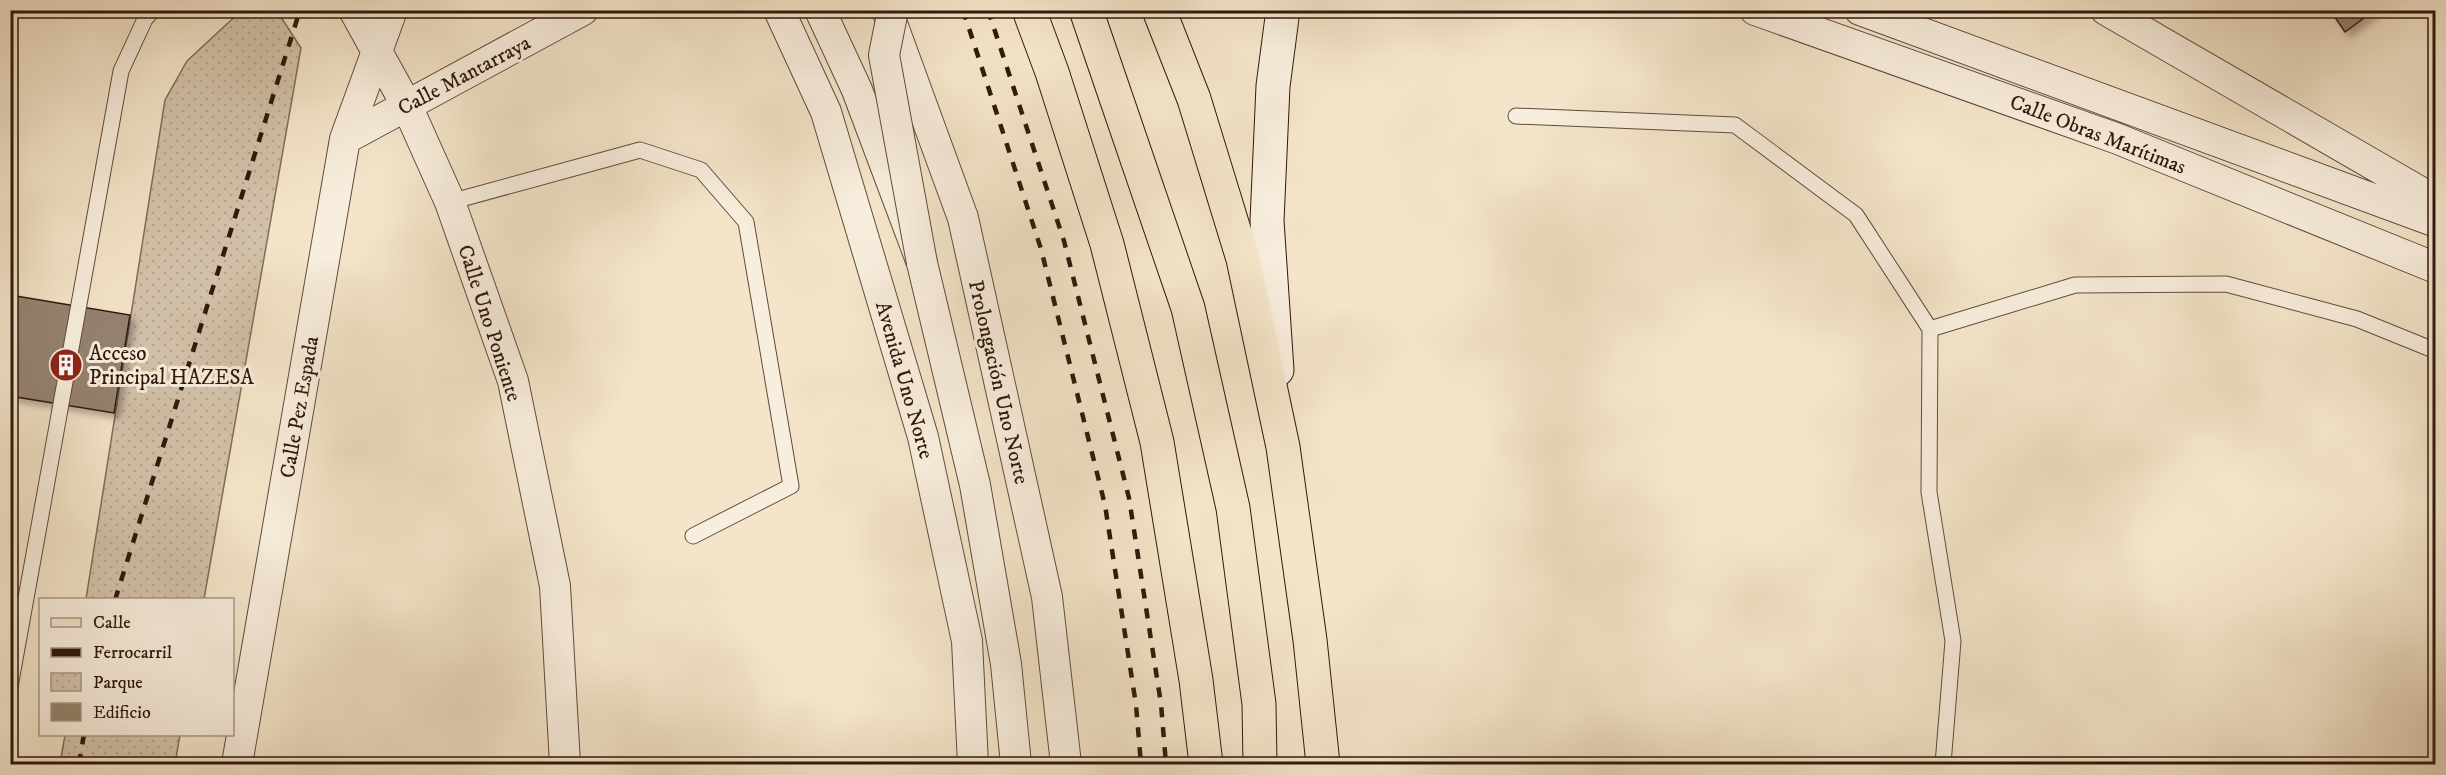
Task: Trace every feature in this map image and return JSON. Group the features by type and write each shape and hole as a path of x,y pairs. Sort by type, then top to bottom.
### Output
{"main road":[{"path":"1029,10 1052,72 1107,244 1157,442 1196,680 1206,765"},
{"path":"1086,10 1188,308 1233,508 1259,704 1260,765"},
{"path":"1159,10 1194,99 1243,259 1283,447 1310,640 1323,765"}],"street":[{"name":"Calle Uno Poniente","path":"354,10 407,106 450,202 513,381 555,586 565,765"},
{"name":"Calle Pez Espada","path":"237,765 345,139 392,10"},
{"name":"Calle Mantarraya","path":"345,139 583,10"},
{"name":"Avenida Uno Norte","path":"778,10 826,112 923,437 968,640 973,765"},
{"path":"820,10 857,90 922,262"},
{"name":"Prolongación Uno Norte","path":"887,10 963,218 1047,597 1066,765"},
{"path":"893,10 884,55 922,262 975,485 1006,664 1016,765"},
{"path":"1283,10 1273,86 1267,221 1283,447"},
{"name":"Calle Obras Marítimas","path":"1755,10 2118,139 2436,268"},
{"path":"1860,10 2436,222"},
{"path":"2106,10 2436,201"}],"lane":[{"path":"10,687 121,71 145,19 153,10"},
{"path":"1516,116 1735,124 1856,215 1930,329 1929,492 1953,641 1943,765"},
{"path":"450,202 640,150 701,170 746,222 791,486 693,536"},
{"path":"1930,329 2075,285 2226,284 2357,319 2436,351"}],"green space":[{"path":"242,10 277,11 301,48 204,598 86,598 165,100 187,61"},
{"path":"65,736 180,736 175,764 60,764"}],"building":[{"path":"2330,10 2375,10 2345,32"},
{"name":"Acceso Principal HAZESA","path":"16,296 130,315 114,413 10,396 10,333"}],"railway":[{"path":"116,598 300,10"},
{"path":"963,10 1041,249 1105,505 1136,705 1141,764"},
{"path":"988,10 1064,241 1129,498 1161,704 1166,764"},
{"path":"79,764 84,736"}],"place":[{"name":"Acceso Principal HAZESA","path":"66,365"}]}
